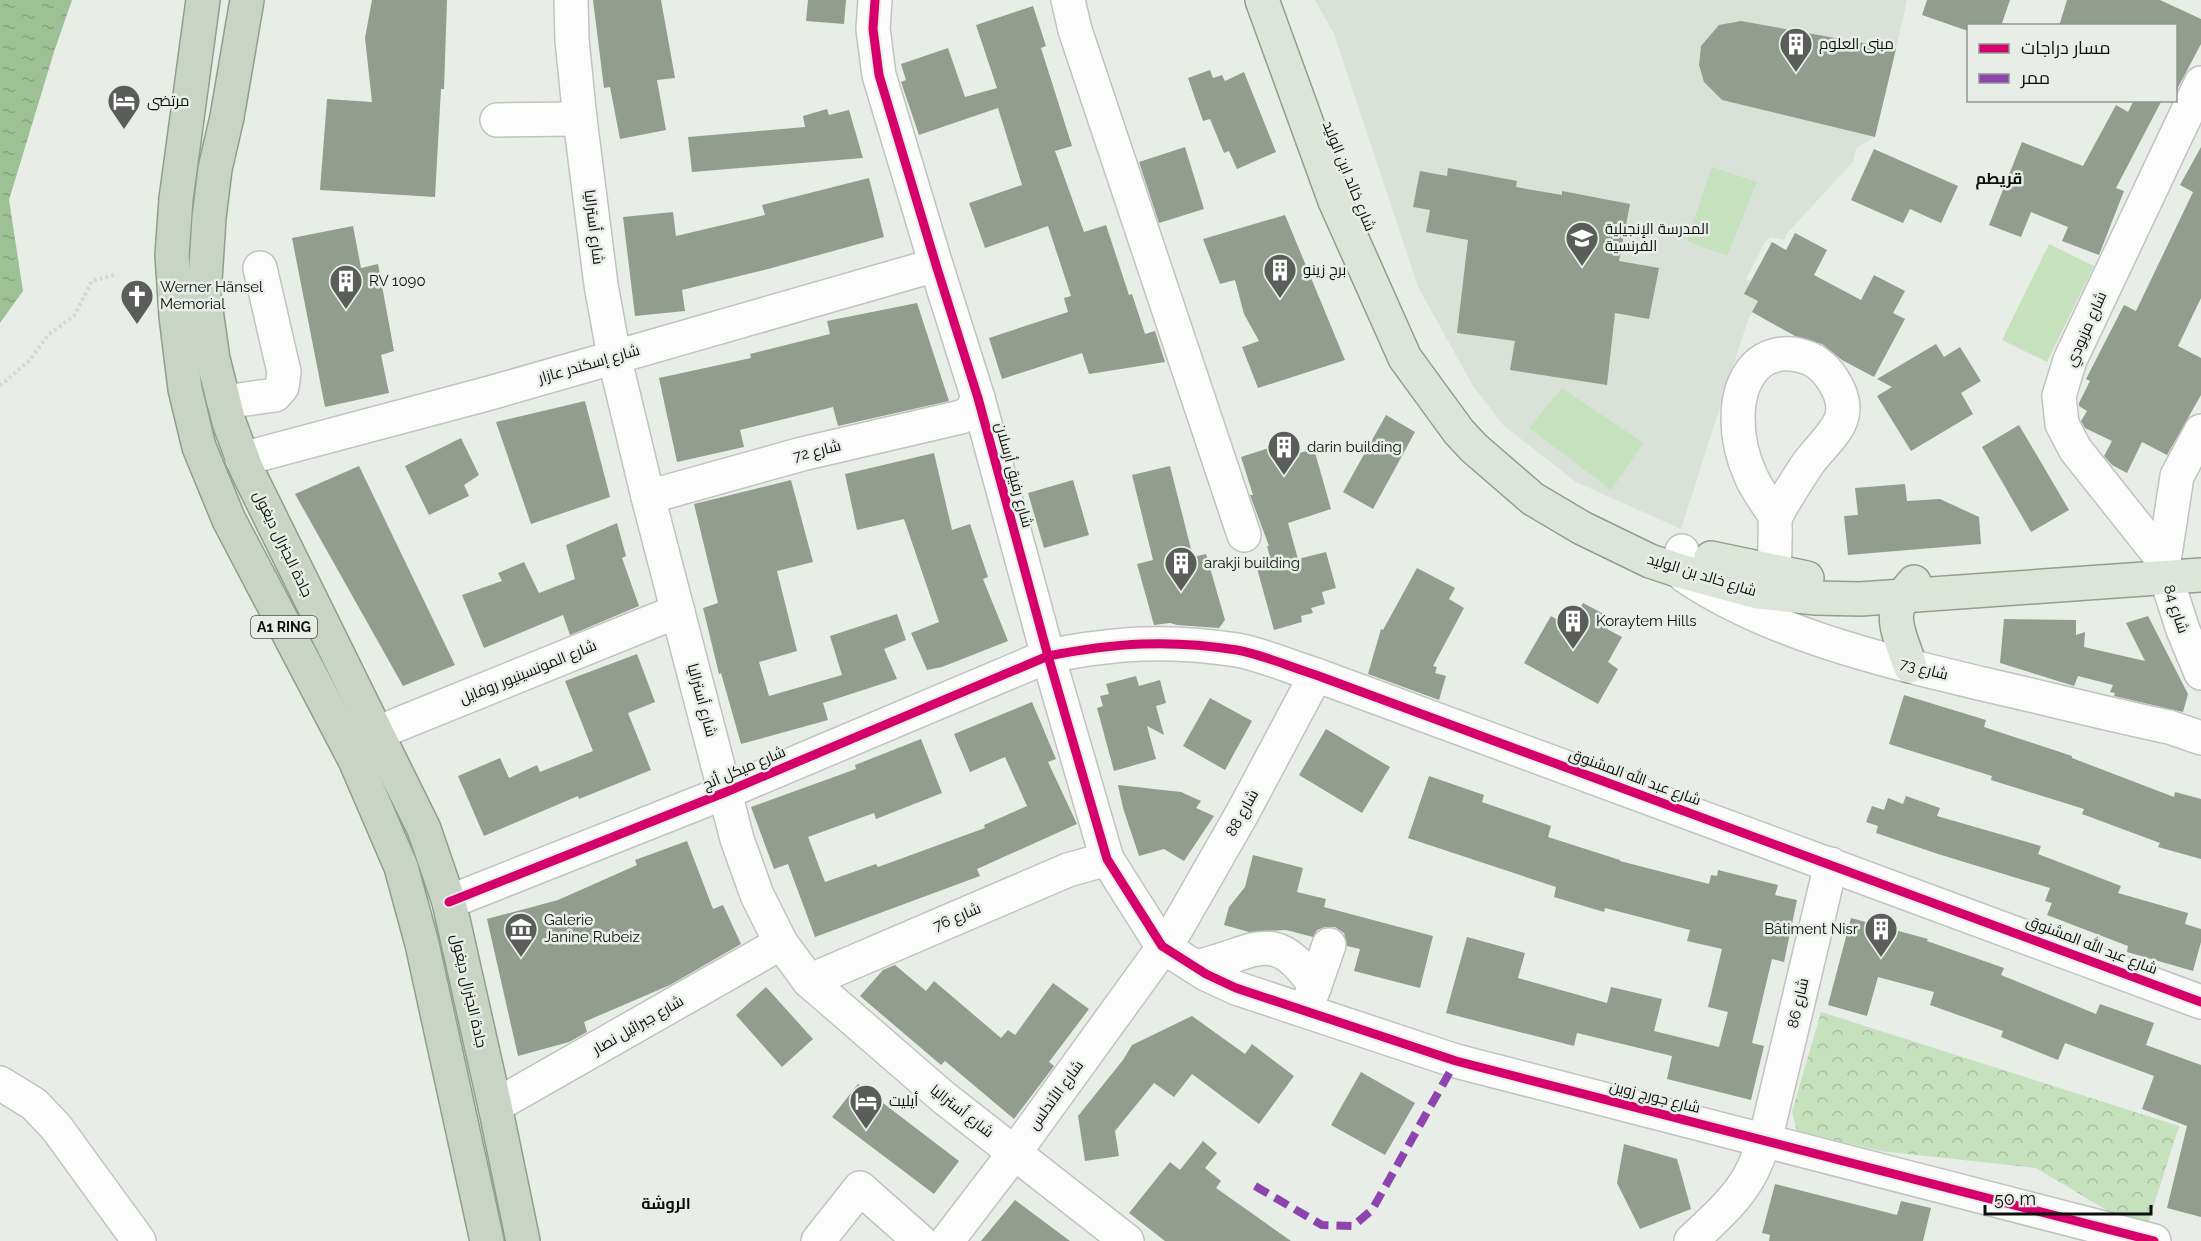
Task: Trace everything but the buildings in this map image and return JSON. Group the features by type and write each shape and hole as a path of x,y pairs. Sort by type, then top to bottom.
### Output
{"highway":[{"name":"A1 RING","path":"202,0 171,255 185,389 199,447 229,520 354,760 400,867 422,944 487,1241"},
{"name":"جادة الجنرال ديغول","path":"247,0 227,117 215,169 209,218 204,296 213,359 242,459 424,829 449,902 523,1241"}],"main road":[{"name":"شارع خالد ابن الوليد","path":"1262,0 1335,201 1368,277"},
{"name":"شارع خالد ابن الوليد","path":"1281,0 1355,193 1424,349"},
{"name":"شارع خالد بن الوليد","path":"1368,277 1405,358 1459,432 1474,448 1533,499 1582,528 1631,552 1681,561 1773,583 1804,578 1910,587 2165,569 2201,559"},
{"name":"شارع خالد بن الوليد","path":"1424,349 1457,398 1530,470 1574,500 1681,561"},
{"name":"شارع خالد بن الوليد","path":"2165,569 2201,575"},
{"path":"1910,587 1896,610 1896,621 1910,666"}],"street":[{"name":"شارع أستراليا","path":"571,0 572,40 580,119 601,285 614,356 648,497 744,860 757,895 781,943 809,981 943,1097 1127,1241"},
{"name":"شارع رفيق أرسلان","path":"875,0 873,29 879,75 978,398 1048,656 1107,859 1162,946"},
{"path":"1068,0 1244,535"},
{"name":"شارع مزبودي","path":"2165,569 2075,449 2062,424 2059,396 2070,360 2201,83"},
{"path":"496,120 580,119"},
{"name":"شارع إسكندر عازار","path":"242,459 490,393 936,265"},
{"path":"224,402 275,395 282,387 284,372 260,268"},
{"name":"شارع 72","path":"648,497 802,454 961,417 971,412 978,398"},
{"path":"2165,569 2177,476 2201,431"},
{"path":"1773,583 1776,517"},
{"name":"شارع 73","path":"1681,561 1692,581 1719,597 1795,630 1910,666 2169,727 2201,738"},
{"name":"شارع 84","path":"2165,569 2180,622 2201,673"},
{"name":"شارع المونسينيور روفايل","path":"377,733 678,611"},
{"name":"شارع عبد الله المشنوق","path":"1048,656 1099,646 1168,643 1238,651 1316,675 2201,1002"},
{"name":"شارع ميكل أنج","path":"449,902 726,792 1048,656"},
{"name":"شارع 88","path":"1162,946 1175,931 1200,890 1316,675"},
{"name":"شارع 76","path":"809,981 1068,870 1107,859"},
{"name":"شارع 86","path":"1691,1241 1740,1191 1751,1174 1765,1140 1831,864"},
{"name":"شارع جبرائيل نصار","path":"495,1106 781,943"},
{"path":"1310,999 1329,945"},
{"name":"شارع جورج زوين","path":"1162,946 1206,974 1236,988 1310,999 1456,1061 2154,1241"},
{"name":"شارع الأندلس","path":"947,1241 1015,1152 1162,946"},
{"path":"1195,967 1255,948 1279,948 1301,964 1310,999"},
{"path":"0,1083 34,1104 56,1127 139,1241"},
{"path":"818,1241 860,1188 903,1236"}],"path":[{"path":"0,386 30,360 48,335 74,316 92,281 114,275"}],"shaded area":[{"name":"المدرسة الإنجيلية الفرنسية","path":"1315,0 1907,0 1896,49 1719,25 1701,46 1699,65 1704,81 1722,100 1875,137 1856,148 1853,162 1787,233 1784,240 1770,237 1765,242 1746,279 1751,281 1744,294 1758,301 1748,320 1681,529 1576,482 1503,425 1473,386 1418,287 1334,34"}],"green space":[{"path":"1712,167 1757,182 1727,256 1687,241"},
{"path":"2049,244 2094,266 2047,362 2002,340"},
{"path":"1562,388 1643,443 1611,490 1529,428"},
{"path":"1821,1012 2179,1126 2145,1233 2036,1168 1880,1151 1797,1131 1792,1112"}],"water":[{"path":"0,0 72,0 9,200 23,291 0,323"}],"marked path":[{"path":"1255,1186 1322,1225 1353,1226 1372,1210 1456,1061"}],"cycle path":[{"path":"875,0 873,29 879,75 978,398 1048,656 1107,859 1162,946 1206,974 1236,988 1456,1061 2154,1241"},
{"path":"449,902 726,792 1048,656 1119,645 1188,644 1247,652 1316,675 2201,1002"}],"place":[{"name":"مبنى العلوم","path":"1796,73"},
{"name":"مرتضى","path":"124,130"},
{"name":"المدرسة الإنجيلية الفرنسية","path":"1582,267"},
{"name":"برج زينو","path":"1280,299"},
{"name":"RV 1090","path":"346,310"},
{"name":"Werner Hänsel Memorial","path":"137,325"},
{"name":"darin building","path":"1284,476"},
{"name":"arakji building","path":"1181,592"},
{"name":"Koraytem Hills","path":"1573,650"},
{"name":"Galerie Janine Rubeiz","path":"521,958"},
{"name":"Bâtiment Nisr","path":"1881,958"},
{"name":"أيليت","path":"866,1130"}],"district":[{"name":"قريطم","path":"1999,178"},
{"name":"الروشة","path":"666,1203"}]}
